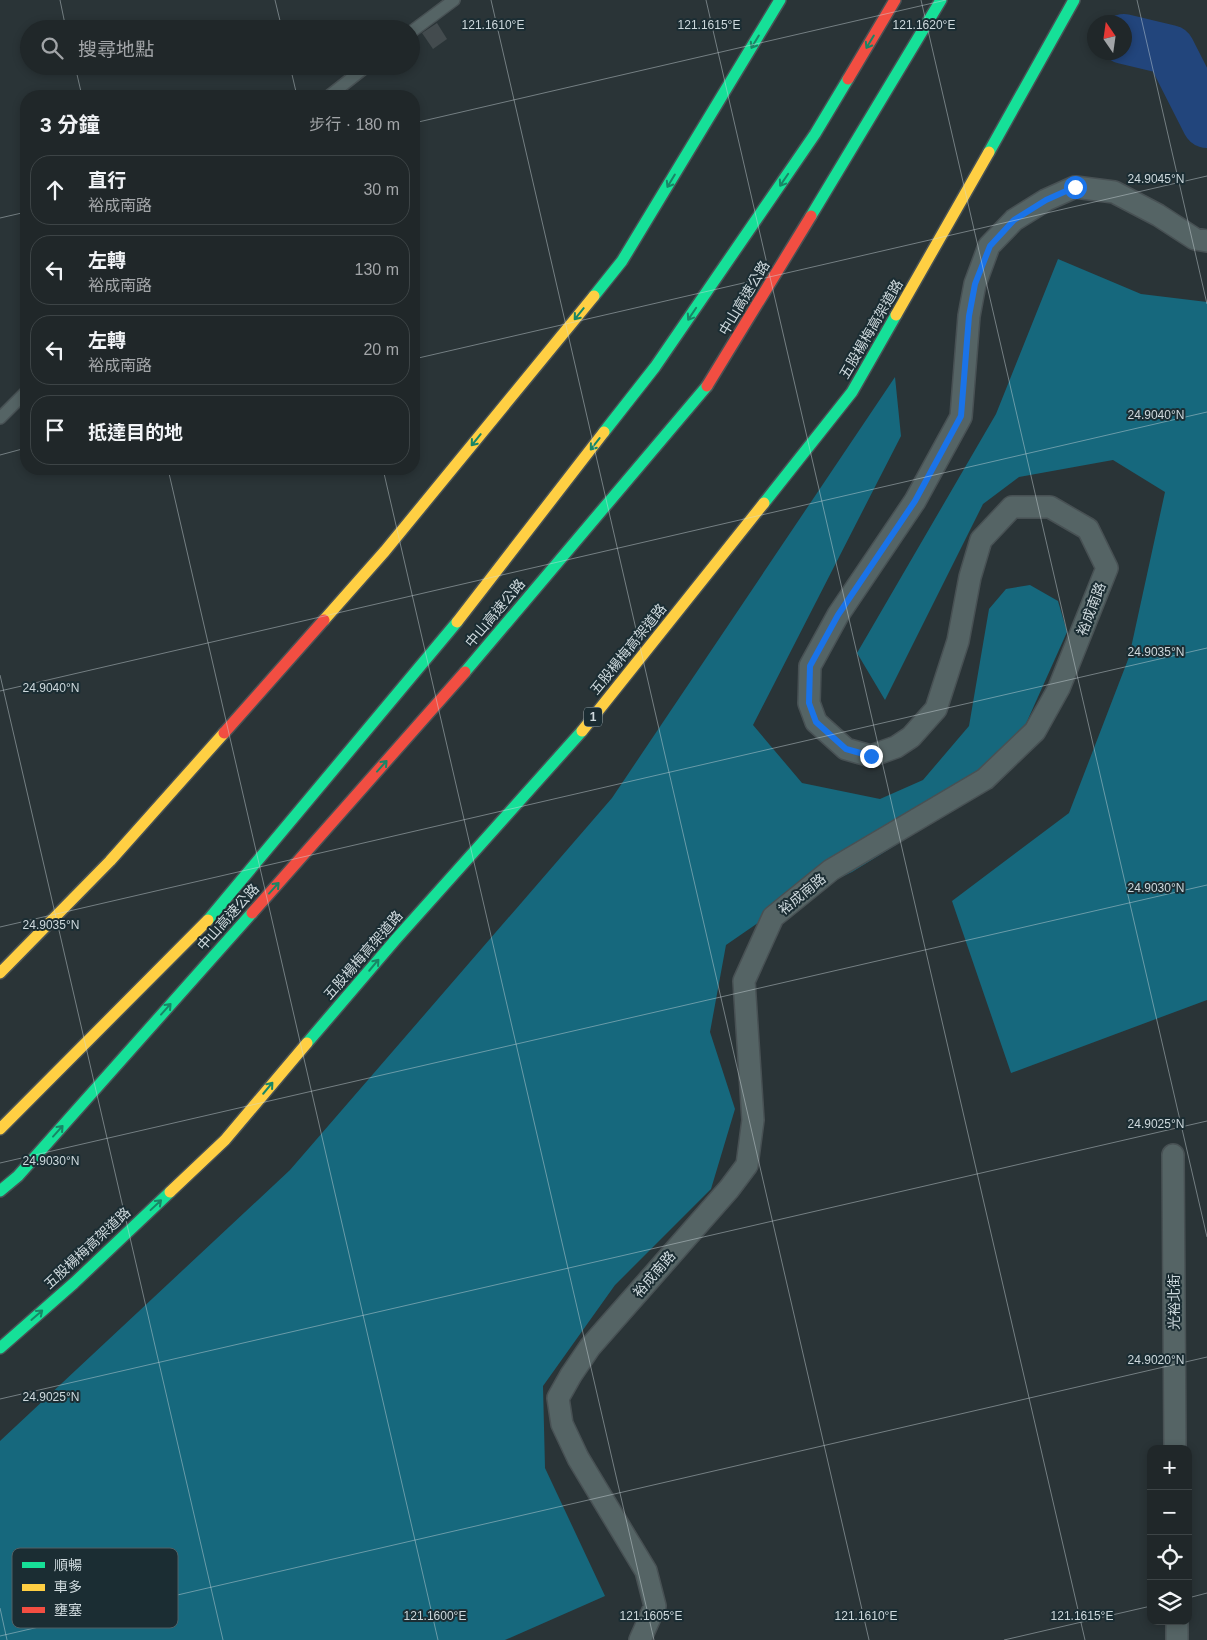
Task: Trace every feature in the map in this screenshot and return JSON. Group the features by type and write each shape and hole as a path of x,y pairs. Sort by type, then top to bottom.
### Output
{"highway":[{"path":"0,974 110,861 385,551 622,261 780,0"},
{"name":"中山高速公路","path":"0,1129 203,926 439,645 655,367 815,134 895,0"},
{"name":"中山高速公路","path":"0,1191 18,1176 446,694 711,381 941,0"},
{"name":"五股楊梅高架道路","path":"0,1348 74,1283 224,1140 396,938 576,739 852,392 1074,0"}],"street":[{"name":"裕成南路","path":"640,1640 655,1606 646,1570 578,1458 562,1424 558,1398 590,1347 729,1189 747,1164 753,1120 744,981 773,917 831,870 985,779 1035,731 1060,688 1107,568 1088,529 1050,507 1012,507 981,540 970,577 958,641 936,708 911,737 896,747 871,756 846,749 816,722 809,703 810,666 838,615 915,501 961,416 969,316 975,284 990,246 1014,220 1046,200 1075,187 1114,192 1158,214 1195,239 1207,241"},
{"name":"光裕北街","path":"1173,1155 1176,1445"},
{"path":"1177,1625 1177,1640"}],"lane":[{"path":"420,25 454,0"},
{"path":"337,90 356,75"},
{"path":"0,418 20,398"}],"shaded area":[{"path":"1058,259 1141,294 1207,302 1207,1000 1011,1073 952,901 1069,813 1129,657 1165,492 1113,460 1019,477 983,504 885,700 857,653 996,414"},
{"path":"895,377 901,436 753,725 802,783 880,799 923,780 969,726 989,609 1006,589 1030,585 1058,601 1067,632 1012,755 948,813 852,872 787,903 726,945 710,1032 735,1109 711,1189 615,1285 543,1386 545,1468 605,1596 505,1640 0,1640 0,1441 290,1170 612,798"}],"building":[{"path":"437,23 447,39 433,49 422,33"}],"waterway":[{"path":"1132,41 1170,50 1207,123"}],"traffic: fast":[{"path":"594,296 622,261 780,0"},
{"path":"811,216 941,0"},
{"path":"989,152 1074,0"},
{"path":"604,432 655,367 815,134 848,79"},
{"path":"764,503 852,392 896,315"},
{"path":"465,672 707,386"},
{"path":"208,920 457,622"},
{"path":"307,1043 396,939 582,731"},
{"path":"0,1191 18,1176 252,913"},
{"path":"0,1348 74,1283 170,1192"}],"traffic: slow":[{"path":"896,315 989,152"},
{"path":"324,620 385,551 594,296"},
{"path":"457,622 604,432"},
{"path":"582,731 764,503"},
{"path":"0,973 110,861 224,733"},
{"path":"0,1129 208,920"},
{"path":"170,1192 225,1140 307,1043"}],"traffic: jam":[{"path":"848,79 895,0"},
{"path":"707,386 811,216"},
{"path":"224,733 324,620"},
{"path":"252,913 465,672"}],"route":[{"path":"871,756 846,749 816,722 809,703 810,666 838,615 915,501 961,416 969,316 975,284 990,246 1014,220 1046,200 1075,187"}]}
